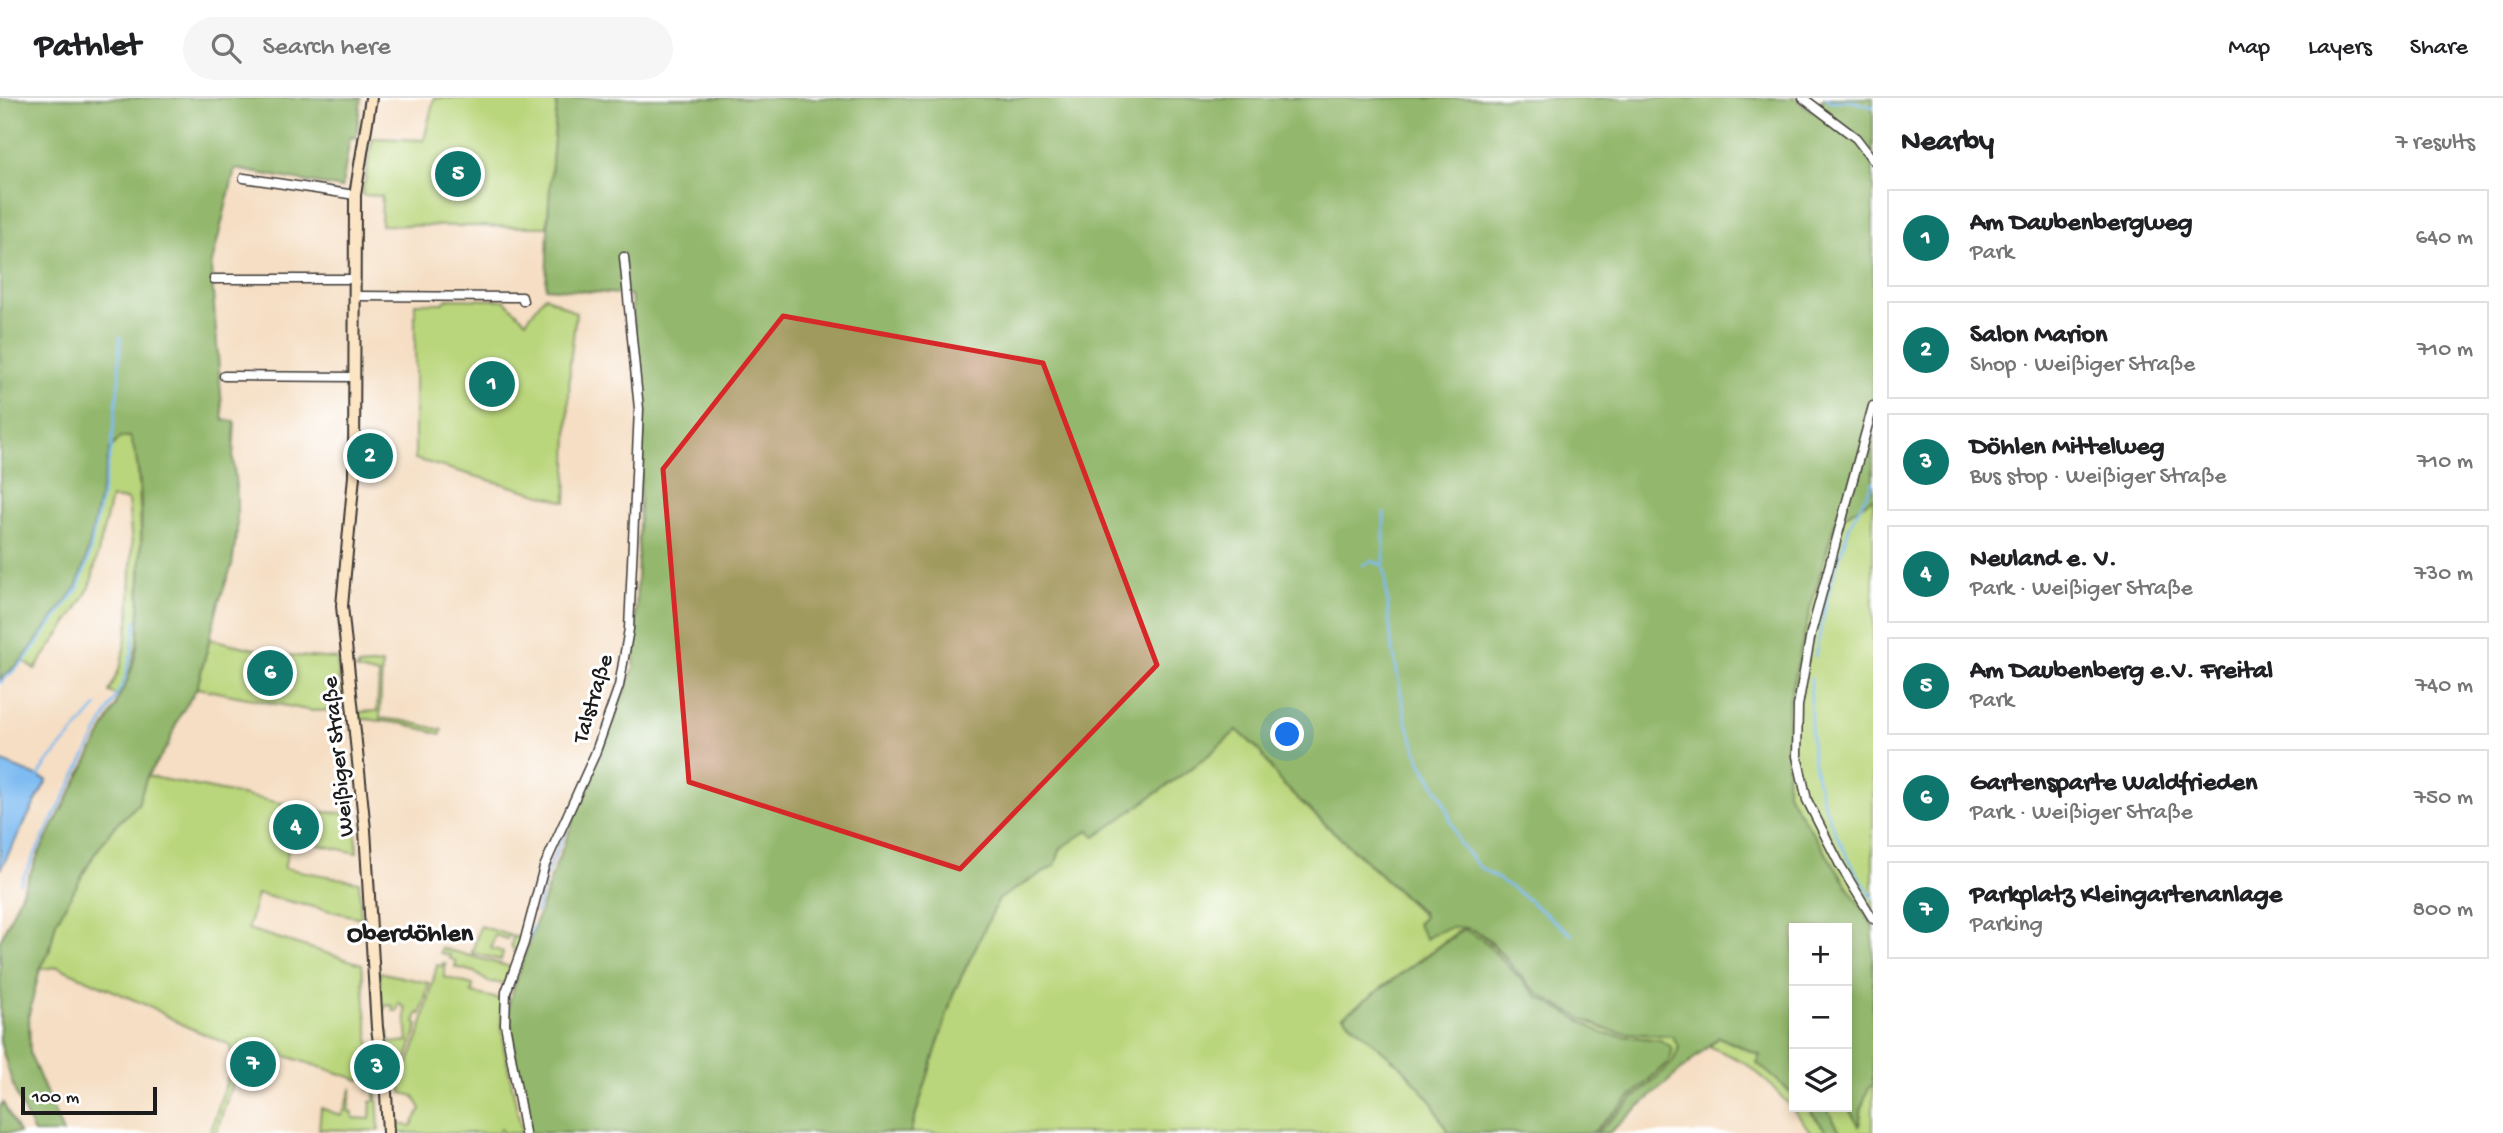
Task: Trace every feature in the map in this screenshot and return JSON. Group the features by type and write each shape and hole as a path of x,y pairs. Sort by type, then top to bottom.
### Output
{"street":[{"name":"Weißiger Straße","path":"371,98 355,195 354,477 342,606 363,804 377,1028 386,1093 388,1133"},
{"path":"1804,98 1856,138 1873,160"},
{"path":"244,178 355,195"},
{"name":"Talstraße","path":"525,1133 505,1024 506,992 524,943 544,867 595,754 619,686 629,629 639,409 624,257"},
{"path":"214,279 355,279"},
{"path":"355,296 522,297 523,301"},
{"path":"224,376 355,377"},
{"path":"1873,406 1811,634 1798,706 1797,756 1807,800 1840,864 1873,919"}],"highlighted area":[{"path":"783,316 1043,363 1157,665 960,869 689,782 663,469"}],"green space":[{"path":"0,98 361,98 356,138 350,137 342,188 235,169 211,267 223,420 235,421 233,458 237,531 232,565 219,602 197,688 179,717 167,747 147,776 138,804 113,828 94,855 56,922 49,953 40,969 29,1014 30,1054 63,1133 34,1133 15,1092 0,1042 0,941 39,853 116,706 137,651 140,492 130,437 121,437 110,449 86,560 76,588 22,660 0,680"},
{"path":"434,98 542,98 557,101 547,227 381,225 382,196 362,195 373,138 424,140"},
{"path":"542,98 1795,98 1812,111 1824,98 1873,98 1873,498 1835,522 1810,610 1788,706 1787,793 1873,926 1873,1085 1869,1087 1862,1106 1859,1126 1851,1112 1852,923 1789,923 1789,1091 1757,1063 1760,1055 1719,1037 1609,1133 1596,1133 1673,1062 1679,1047 1672,1036 1609,1030 1571,1013 1527,983 1491,942 1478,932 1463,927 1446,929 1426,939 1417,924 1424,917 1423,913 1298,799 1279,780 1258,749 1237,730 1204,759 1095,837 1089,830 1061,848 1055,865 999,899 954,992 910,1133 528,1133 509,1002 553,872 634,667 643,409 631,295 546,288 549,200 557,102"},
{"path":"545,296 576,313 570,363 566,502 415,459 415,303 443,303 447,299 504,300 526,321"},
{"path":"121,436 131,437 136,452 141,535 138,640 126,685 119,696 109,692 121,665 129,621 132,546 128,500 111,498 90,587 76,610 35,669 22,660 76,588 86,560 110,449"},
{"path":"1873,498 1873,926 1787,793 1788,706 1810,610 1835,522"},
{"path":"210,639 281,655 337,659 343,710 312,711 197,688"},
{"path":"382,664 380,718 442,730 441,734 404,724 359,718 359,712 377,711 379,675 354,669 358,669 358,666"},
{"path":"1237,730 1258,749 1279,780 1298,799 1425,917 1441,929 1464,925 1485,938 1540,994 1606,1030 1672,1035 1679,1047 1673,1062 1596,1133 1592,1133 1670,1060 1660,1040 1604,1034 1537,996 1483,940 1460,930 1343,1016 1404,1069 1431,1101 1448,1133 910,1133 954,992 999,899 1055,865 1061,848 1089,829 1096,836 1204,759"},
{"path":"147,776 325,812 355,814 357,853 291,839 284,868 359,882 361,918 257,894 248,929 362,964 374,1081 360,1080 277,1053 267,1086 235,1075 216,1133 210,1133 233,1061 230,1045 58,967 40,969 49,953 56,922 94,855 113,828 138,804"},
{"path":"480,926 522,939 516,954 511,945 513,937 509,935 507,939 495,935 491,948 503,952 501,960 472,953"},
{"path":"1464,929 1483,940 1537,996 1604,1034 1660,1040 1673,1048 1670,1060 1592,1133 1448,1133 1431,1101 1404,1069 1343,1016"},
{"path":"441,948 511,967 505,983 488,982 474,972 455,967 456,961 449,958 450,955 440,953"},
{"path":"443,963 446,964 444,977 473,985 472,993 500,999 504,1048 522,1133 503,1133 501,1129 497,1133 394,1133 395,1101 398,1124 411,1126 421,1109 414,1096 402,1093 401,1085 421,1029 437,965 442,966"},
{"path":"379,972 429,983 421,1014 418,1013 415,1023 418,1025 398,1086 395,1088 392,1087 391,1079 395,1078 392,1071 401,1055 396,1054 396,1062 389,1070 384,1030 388,1030 390,1043 408,1041 405,1008 399,1003 397,1011 393,1011 393,1006 385,1005 385,1010 382,1010"},
{"path":"1718,1037 1761,1056 1789,1090 1789,1104 1750,1067 1710,1047"},
{"path":"1873,1085 1873,1133 1841,1133 1829,1112 1851,1112 1859,1125 1869,1086"},
{"path":"352,1087 348,1111 353,1112 353,1118 370,1119 371,1101 375,1101 375,1092 367,1089 377,1090 379,1131 319,1129 321,1108 342,1116"},
{"path":"3,1103 19,1133 0,1133 0,1106"},
{"path":"1795,1112 1811,1112 1828,1133 1812,1133"},
{"path":"1811,1112 1829,1112 1841,1133 1828,1133"}],"water":[{"path":"0,761 47,780 0,870"}],"waterway":[{"path":"1827,98 1831,101 1852,101 1873,107"},
{"path":"0,683 24,661 78,588 88,560 111,450 119,380 120,337"},
{"path":"1815,656 1829,589 1850,525 1873,482"},
{"path":"1363,565 1371,561 1382,565 1384,563 1384,513"},
{"path":"1384,568 1391,639 1406,721 1421,762 1443,799 1458,841 1478,866 1517,891 1572,935"},
{"path":"20,883 124,681 136,621"},
{"path":"1811,678 1812,749 1820,790 1833,827 1873,898"},
{"path":"38,777 46,764 97,706"},
{"path":"545,877 576,806"},
{"path":"536,912 544,883"},
{"path":"529,939 533,926"}],"place":[{"name":"Am Daubenberg e.V. Freital","path":"458,174"},
{"name":"Am Daubenbergweg","path":"492,384"},
{"name":"Salon Marion","path":"370,456"},
{"name":"Gartensparte Waldfrieden","path":"270,673"},
{"name":"Neuland e. V.","path":"296,827"},
{"name":"Parkplatz Kleingartenanlage","path":"253,1064"},
{"name":"Döhlen Mittelweg","path":"377,1067"}],"district":[{"name":"Oberdöhlen","path":"410,931"}]}
